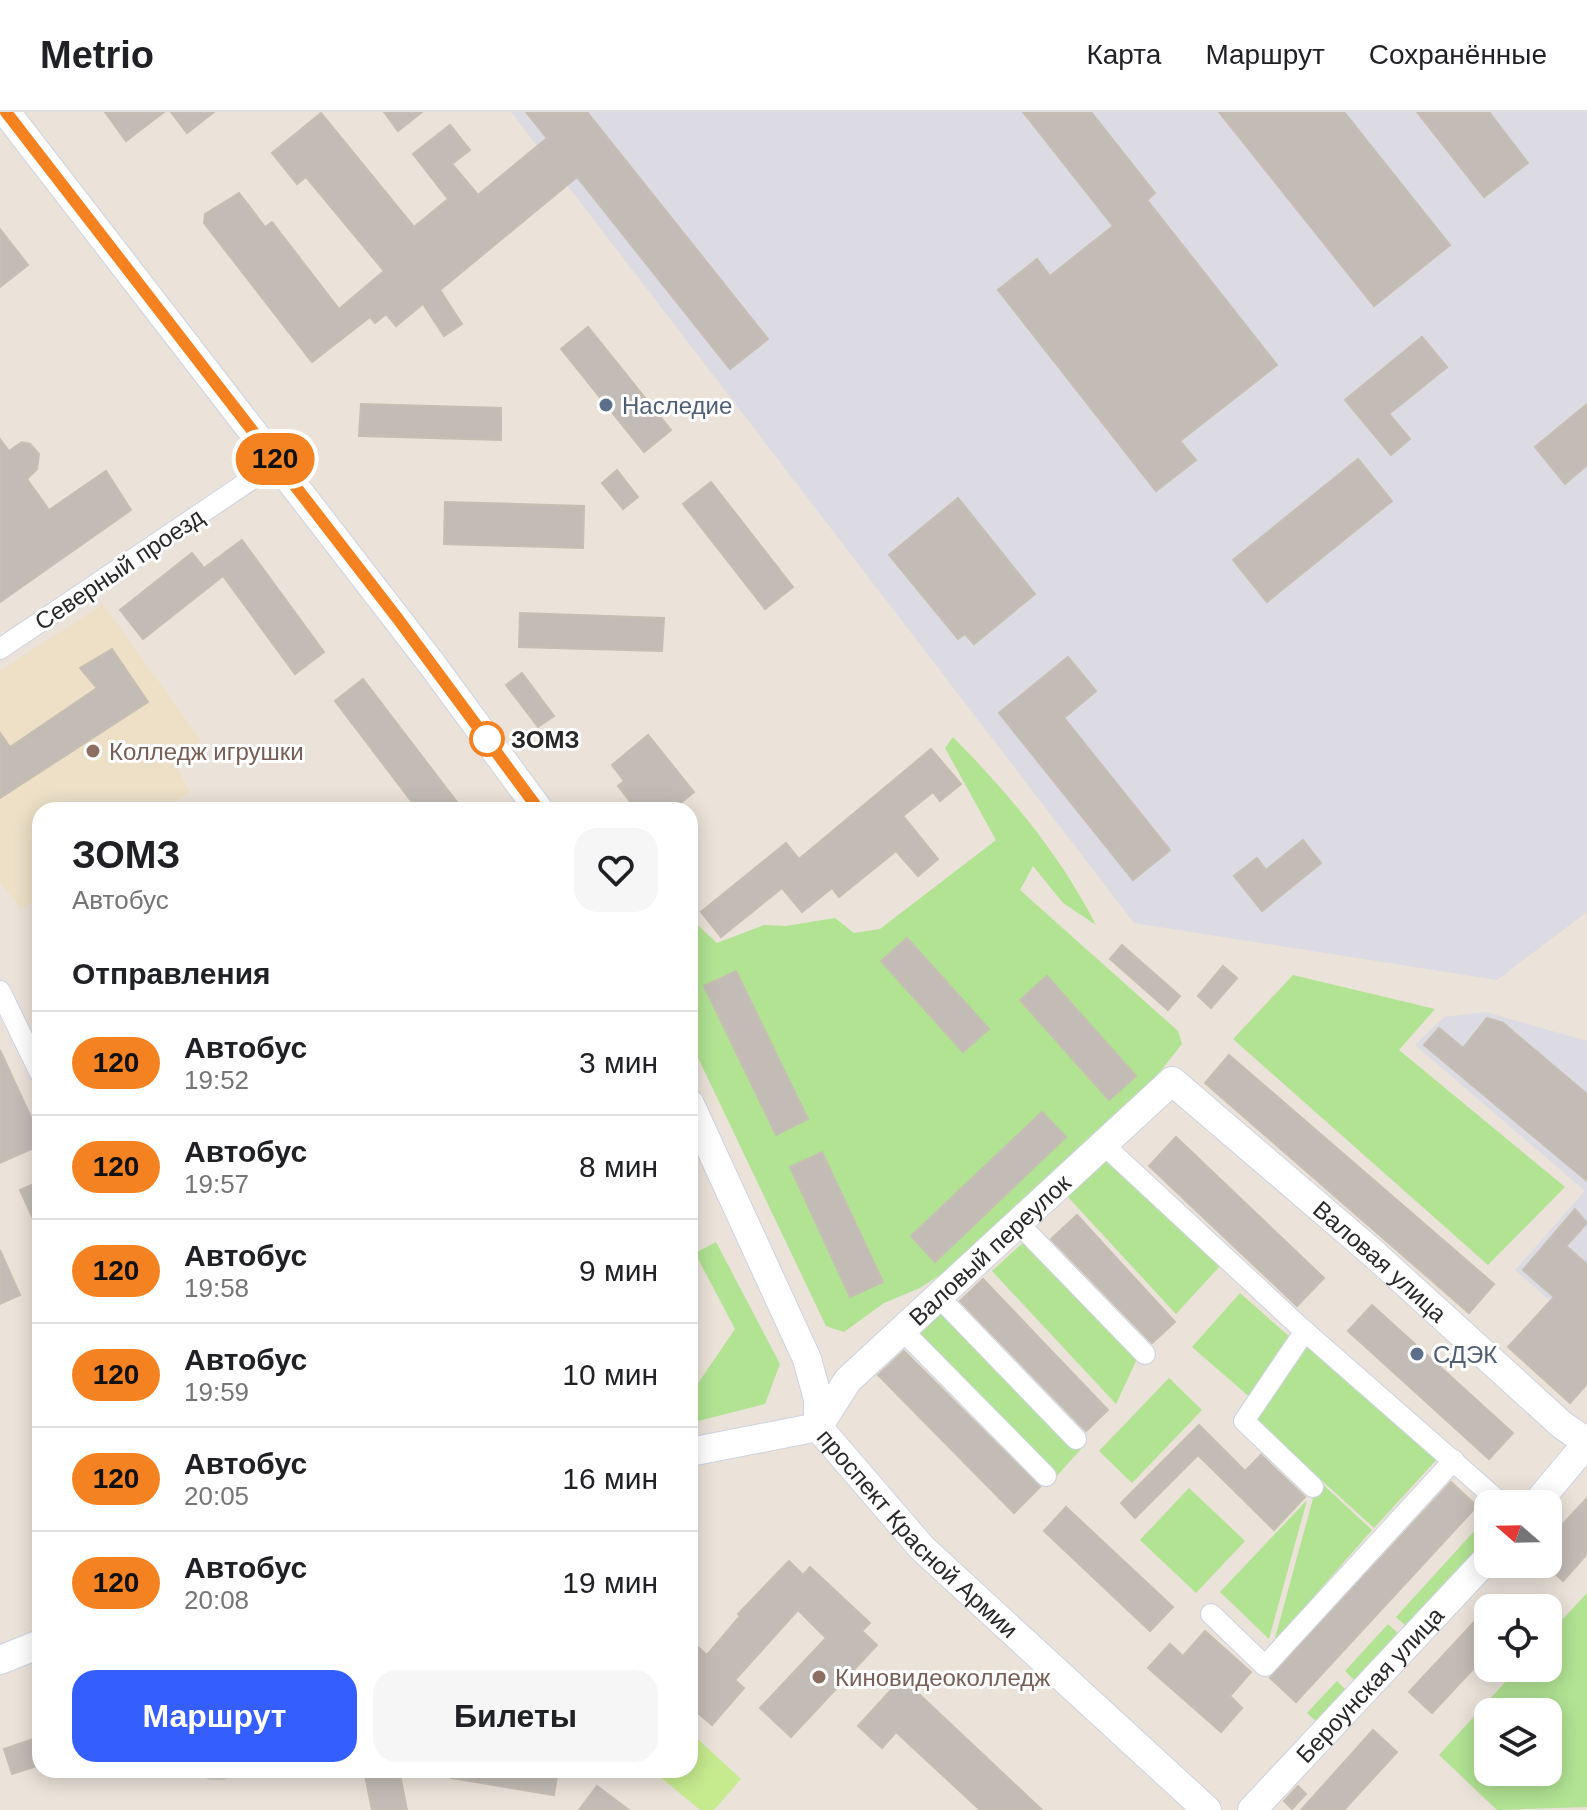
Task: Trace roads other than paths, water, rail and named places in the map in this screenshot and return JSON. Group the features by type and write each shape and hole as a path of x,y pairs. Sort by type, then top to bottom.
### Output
{"main road":[{"path":"6,112 277,462 533,802"},
{"name":"Валовый переулок","path":"818,1427 848,1380 1172,1081"},
{"name":"Валовая улица","path":"1172,1081 1374,1254 1562,1425 1587,1442"},
{"name":"проспект Красной Армии","path":"698,1121 807,1359 818,1399 818,1427 922,1548 1207,1810"},
{"path":"698,1450 818,1427"},
{"path":"1548,1490 1587,1442"},
{"name":"Бероунская улица","path":"1252,1810 1474,1573"},
{"path":"0,1660 32,1647"}],"street":[{"name":"Северный проезд","path":"0,649 277,462"},
{"path":"0,991 32,1057"},
{"path":"1104,1145 1305,1331 1487,1490"},
{"path":"1018,1223 1145,1354"},
{"path":"937,1295 1076,1439"},
{"path":"902,1330 1046,1476"},
{"path":"1305,1331 1244,1421 1313,1487"},
{"path":"1211,1614 1265,1666 1454,1460"}],"place":[{"name":"Наследие","path":"606,405"},
{"name":"ЗОМЗ","path":"487,739"},
{"name":"Колледж игрушки","path":"93,751"},
{"name":"СДЭК","path":"1417,1354"},
{"name":"Киновидеоколледж","path":"819,1677"}]}
